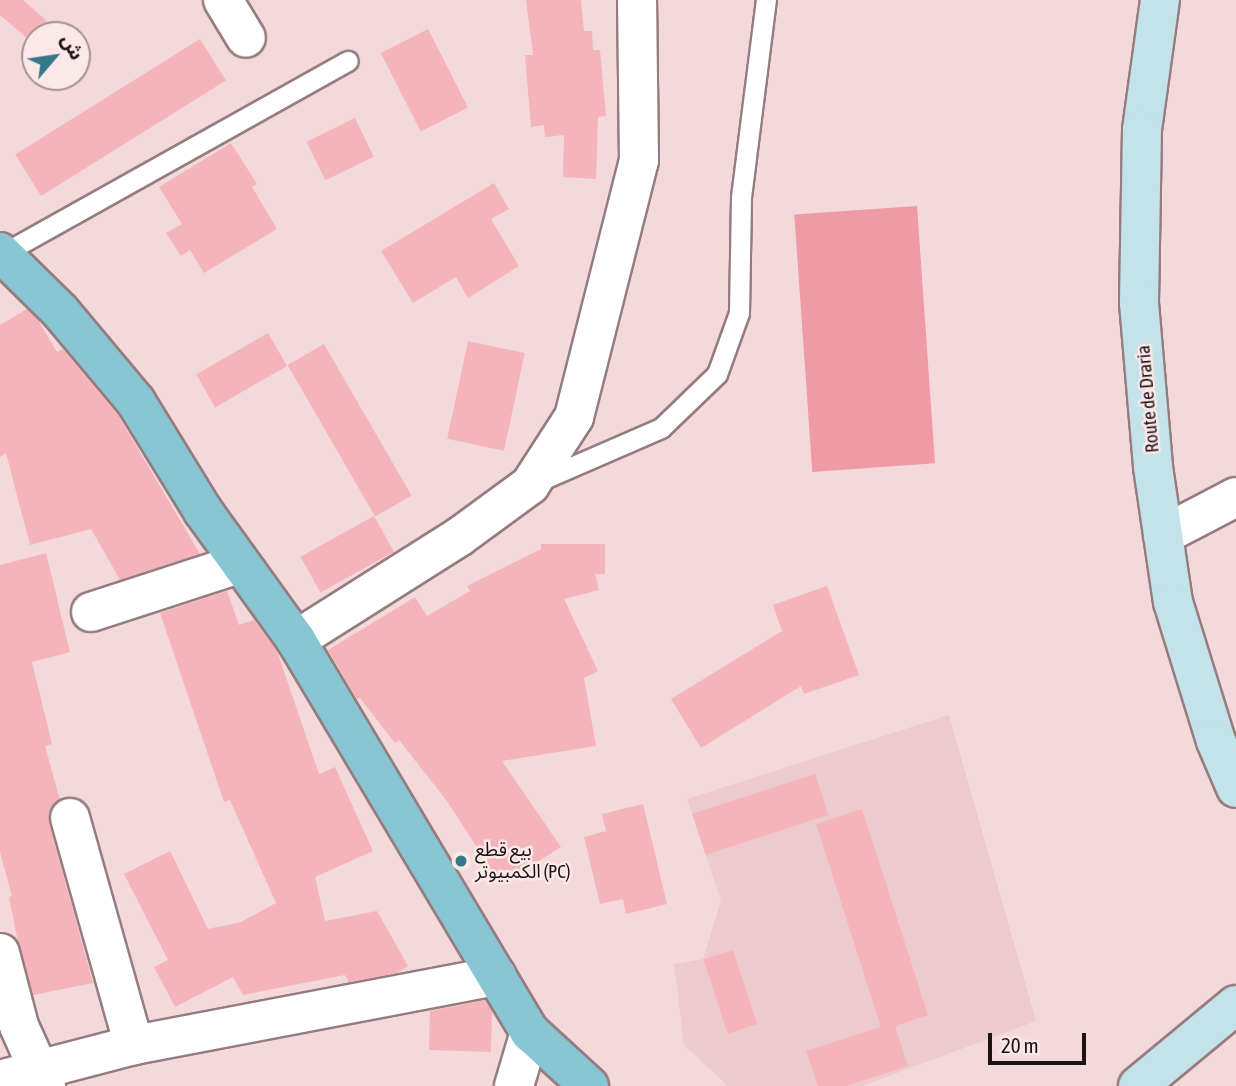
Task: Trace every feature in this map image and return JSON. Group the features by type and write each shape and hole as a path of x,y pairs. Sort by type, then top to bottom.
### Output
{"main road":[{"name":"Route de Draria","path":"1160,0 1142,130 1139,303 1153,467 1173,602 1216,741 1236,788"},
{"path":"1,253 60,311 136,402 239,564 296,640 530,1032 589,1086"},
{"path":"1138,1086 1236,1005"}],"street":[{"path":"223,0 246,38"},
{"path":"296,640 459,537 530,485 573,417 639,160 637,0"},
{"path":"1163,535 1236,497"},
{"path":"91,612 239,564"},
{"path":"70,818 134,1045"},
{"path":"0,953 19,1026 42,1077"},
{"path":"0,1080 42,1077 134,1045 496,976"},
{"path":"514,1086 530,1032"}],"lane":[{"path":"530,485 661,428 717,374 739,313 741,197 766,0"},
{"path":"1,253 348,61"}],"shaded area":[{"path":"917,206 935,463 812,472 794,215"},
{"path":"949,715 1036,1021 862,1086 728,1086 684,1045 674,964 703,959 721,901 687,799"}],"building":[{"path":"0,0 23,0 47,21 21,21 21,33 0,15"},
{"path":"526,0 581,0 584,31 592,31 593,50 600,50 606,116 598,117 596,179 563,177 564,135 545,137 544,125 531,127 525,55 533,55"},
{"path":"428,29 468,107 421,131 381,53"},
{"path":"200,39 226,81 41,196 15,155"},
{"path":"355,118 374,157 325,180 306,142"},
{"path":"231,143 257,184 252,187 277,229 204,273 190,250 181,256 166,233 182,224 159,187"},
{"path":"494,183 509,209 491,219 519,266 468,298 456,277 413,303 381,251"},
{"path":"27,309 38,320 57,352 63,349 118,415 200,554 120,580 91,529 30,545 6,453 0,457 0,325"},
{"path":"268,333 287,366 215,407 196,374"},
{"path":"468,341 525,353 504,451 447,439"},
{"path":"324,344 412,496 375,517 288,365"},
{"path":"374,516 394,552 320,593 301,557"},
{"path":"541,544 605,544 605,574 595,574 599,590 564,599 598,671 584,678 596,746 502,761 561,847 501,885 447,801 399,740 395,743 360,698 357,699 328,650 415,597 427,616 470,591 467,586 541,549"},
{"path":"46,553 70,652 32,662 52,744 45,746 60,800 49,812 49,823 93,983 33,995 18,942 9,897 12,896 0,852 0,565"},
{"path":"827,586 859,675 804,694 801,686 701,748 671,699 782,631 773,605"},
{"path":"227,591 239,625 254,620 277,651 319,774 335,767 373,851 315,877 325,921 377,911 408,966 397,973 349,982 345,975 243,995 233,977 175,1007 154,967 168,960 124,874 170,851 208,929 241,922 276,903 230,800 224,802 160,613"},
{"path":"815,774 828,815 706,855 692,814"},
{"path":"643,804 667,904 626,914 623,899 600,904 584,837 606,831 602,814"},
{"path":"862,809 928,1015 895,1026 908,1066 846,1086 818,1086 806,1051 881,1027 816,824"},
{"path":"733,950 757,1024 728,1034 704,960"},
{"path":"486,1000 492,1011 491,1052 429,1050 430,1011"}],"place":[{"name":"بيع قطع الكمبيوتر (PC)","path":"461,861"}]}
